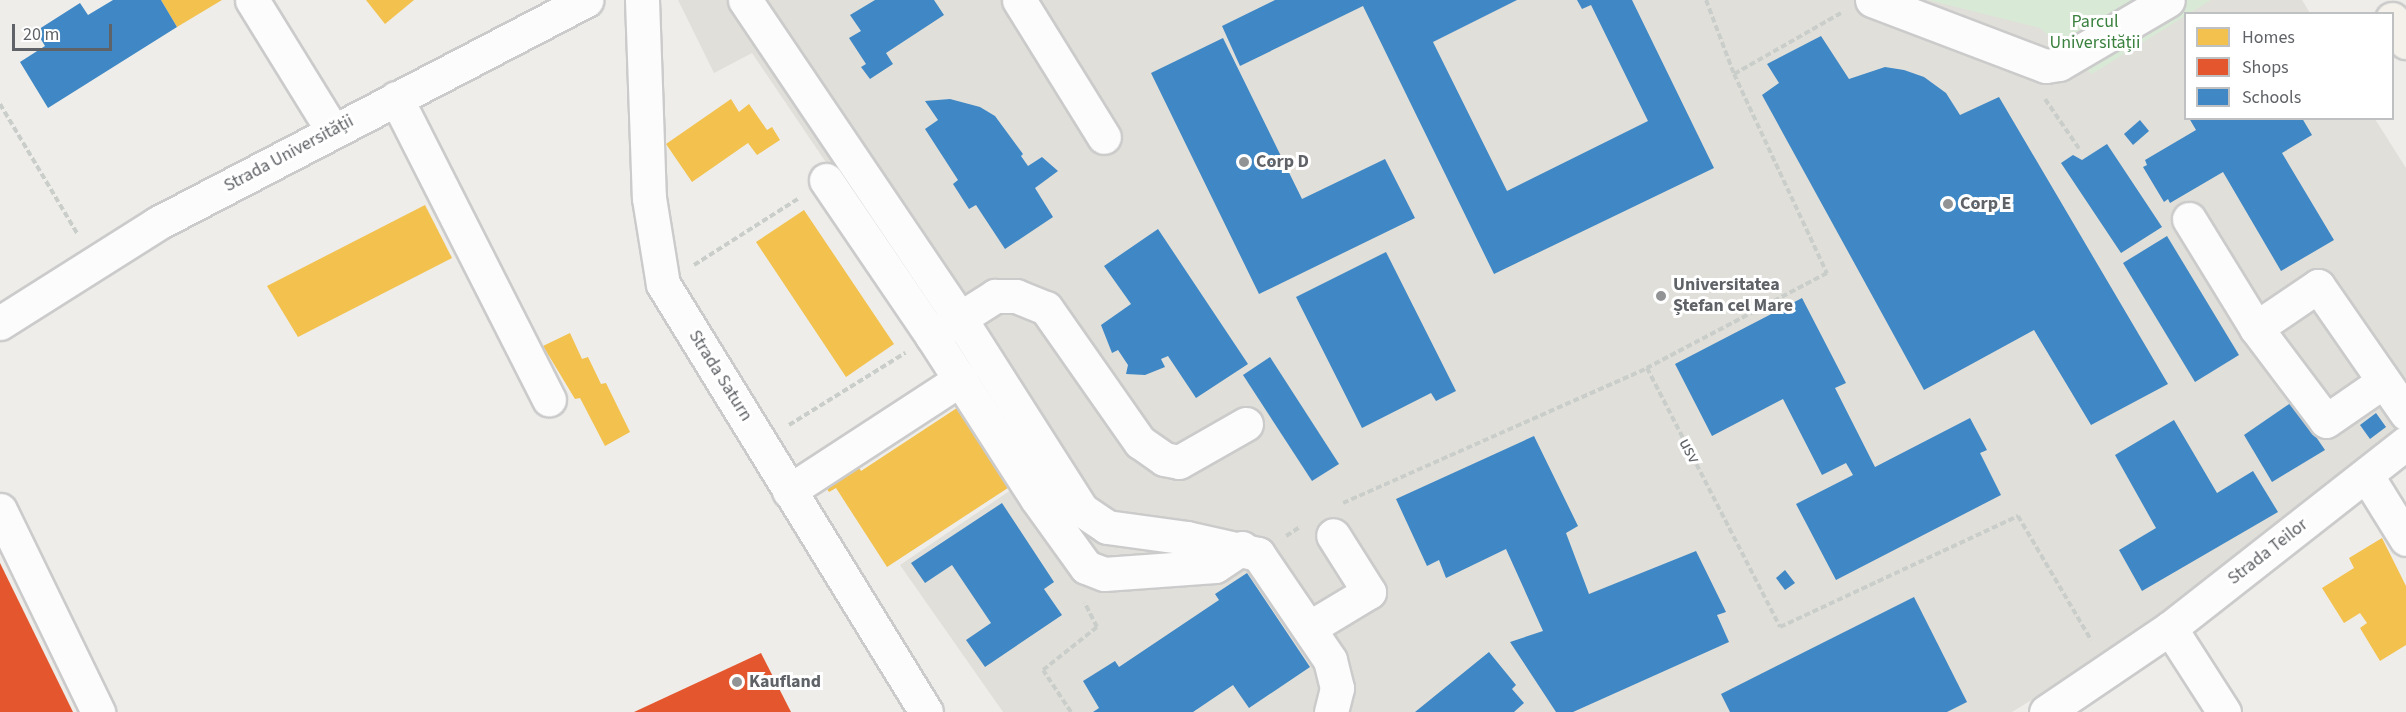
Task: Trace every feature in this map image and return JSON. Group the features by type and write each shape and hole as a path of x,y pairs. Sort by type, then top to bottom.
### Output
{"main road":[{"path":"2394,22 2406,42"}],"street":[{"path":"252,0 333,131"},
{"name":"Strada Universității","path":"0,323 94,262 333,131 587,0"},
{"name":"Strada Saturn","path":"642,0 649,198 663,284 926,712"},
{"path":"745,0 961,320 1082,510 1107,527 1250,551 1330,660 1337,688 1331,712"},
{"path":"1018,0 1104,137"},
{"path":"1862,7 2046,66 2059,64 2168,0"},
{"path":"396,98 549,399"},
{"path":"826,180 961,379 1037,499 1086,567 1104,574 1215,566 1250,551"},
{"path":"2189,219 2256,328 2326,421 2384,381"},
{"path":"2256,328 2318,286 2406,413"},
{"path":"932,336 961,320 995,296 1016,296 1046,308 1140,442 1164,459 1179,462 1246,424"},
{"path":"789,492 961,379"},
{"name":"Strada Teilor","path":"2046,712 2170,628 2367,476 2406,443"},
{"path":"2367,476 2406,539"},
{"path":"0,510 98,712"},
{"path":"1308,628 1369,592 1324,522"},
{"path":"2170,628 2224,712"}],"path":[{"path":"1250,551 1324,522 1647,368 1827,273 1734,74 1706,0"},
{"path":"1734,74 1843,12 1862,7"},
{"path":"2043,96 2080,150"},
{"path":"0,104 94,262"},
{"path":"663,284 826,180"},
{"path":"761,443 932,336"},
{"name":"usv","path":"1647,368 1780,627 2018,516 2109,669"},
{"path":"1071,712 1043,670 1097,627 1082,595"}],"shaded area":[{"name":"Universitatea Ștefan cel Mare","path":"678,0 2302,0 2309,12 2184,12 2184,120 2376,120 2406,168 2406,423 2361,464 2127,642 2012,712 1003,712 900,565 1036,473 752,53 714,73"}],"green space":[{"name":"Parcul Universității","path":"1928,0 2211,0 2192,12 2184,12 2184,17 2092,74 2040,28"}],"building: Homes":[{"path":"161,0 222,0 177,27"},
{"path":"366,0 414,0 385,24"},
{"path":"731,99 739,112 749,104 767,130 772,127 780,140 757,155 748,143 692,182 666,144"},
{"path":"425,205 452,258 298,337 267,286"},
{"path":"804,210 894,344 846,377 756,242"},
{"path":"570,333 582,359 588,357 601,384 606,383 630,432 605,446 580,398 575,399 543,346"},
{"path":"966,402 1017,482 887,567 836,488 829,492 818,475 850,453 861,471"},
{"path":"2382,538 2406,586 2406,645 2380,661 2360,628 2367,623 2360,613 2344,623 2322,588 2354,568 2349,558"}],"building: Shops":[{"path":"0,563 73,712 0,712"},
{"name":"Kaufland","path":"761,653 791,712 634,712"}],"building: Schools":[{"path":"113,0 161,0 177,27 48,108 20,62 45,46 36,31 80,3 88,15"},
{"path":"875,0 934,0 944,15 886,53 893,64 870,79 861,67 866,64 849,38 861,31 850,15"},
{"path":"1275,0 1517,0 1433,42 1507,191 1648,121 1591,5 1582,9 1577,0 1632,0 1714,168 1494,274 1363,6 1240,66 1222,26"},
{"path":"1821,36 1849,79 1885,67 1904,70 1924,77 1946,93 1960,115 1999,97 2168,384 2091,425 2034,330 1924,390 1762,95 1779,83 1767,64"},
{"path":"1223,38 1302,199 1385,159 1415,218 1259,294 1151,73"},
{"path":"950,99 980,107 995,116 1023,154 1021,156 1028,166 1042,157 1058,171 1035,188 1053,217 1005,249 976,205 969,209 953,184 958,180 925,129 938,120 925,101"},
{"path":"2140,120 2149,131 2133,145 2124,134"},
{"path":"2190,120 2303,120 2312,135 2282,153 2334,240 2281,271 2223,172 2170,203 2168,199 2164,202 2143,167 2147,165 2145,160 2196,130"},
{"path":"2107,144 2162,227 2121,253 2061,163 2073,155 2082,160"},
{"path":"1158,229 1248,364 1196,398 1168,356 1161,359 1165,367 1145,375 1126,374 1128,365 1118,350 1112,353 1101,325 1131,304 1104,266"},
{"path":"2167,236 2239,355 2195,382 2123,263"},
{"path":"1386,252 1456,391 1436,401 1431,393 1362,428 1296,297"},
{"path":"1802,298 1846,383 1835,388 1875,467 1970,418 1987,450 1980,453 2001,495 1836,580 1796,504 1853,475 1846,463 1822,475 1783,399 1712,436 1675,364"},
{"path":"1270,357 1339,464 1312,481 1243,375"},
{"path":"2292,402 2325,450 2272,482 2244,435"},
{"path":"2376,413 2386,427 2370,439 2360,425"},
{"path":"2174,420 2217,493 2253,471 2278,512 2142,591 2119,550 2156,528 2115,455"},
{"path":"1534,436 1578,526 1566,533 1589,594 1696,551 1726,612 1717,615 1729,642 1573,712 1556,712 1510,642 1543,631 1506,549 1446,578 1439,560 1427,566 1396,499"},
{"path":"1002,503 1054,582 1044,589 1062,615 985,667 966,640 991,623 952,565 925,583 911,563"},
{"path":"1785,570 1795,583 1785,590 1776,578"},
{"path":"1247,573 1310,667 1249,708 1233,685 1193,712 1093,712 1099,708 1083,681 1115,661 1119,667 1219,600 1215,594"},
{"path":"1914,597 1967,702 1947,712 1730,712 1721,694"},
{"path":"1489,652 1516,685 1512,689 1524,703 1514,712 1415,712"}],"place":[{"name":"Corp D","path":"1244,162"},
{"name":"Corp E","path":"1948,204"},
{"name":"Universitatea Ștefan cel Mare","path":"1661,296"},
{"name":"Kaufland","path":"737,682"}]}
